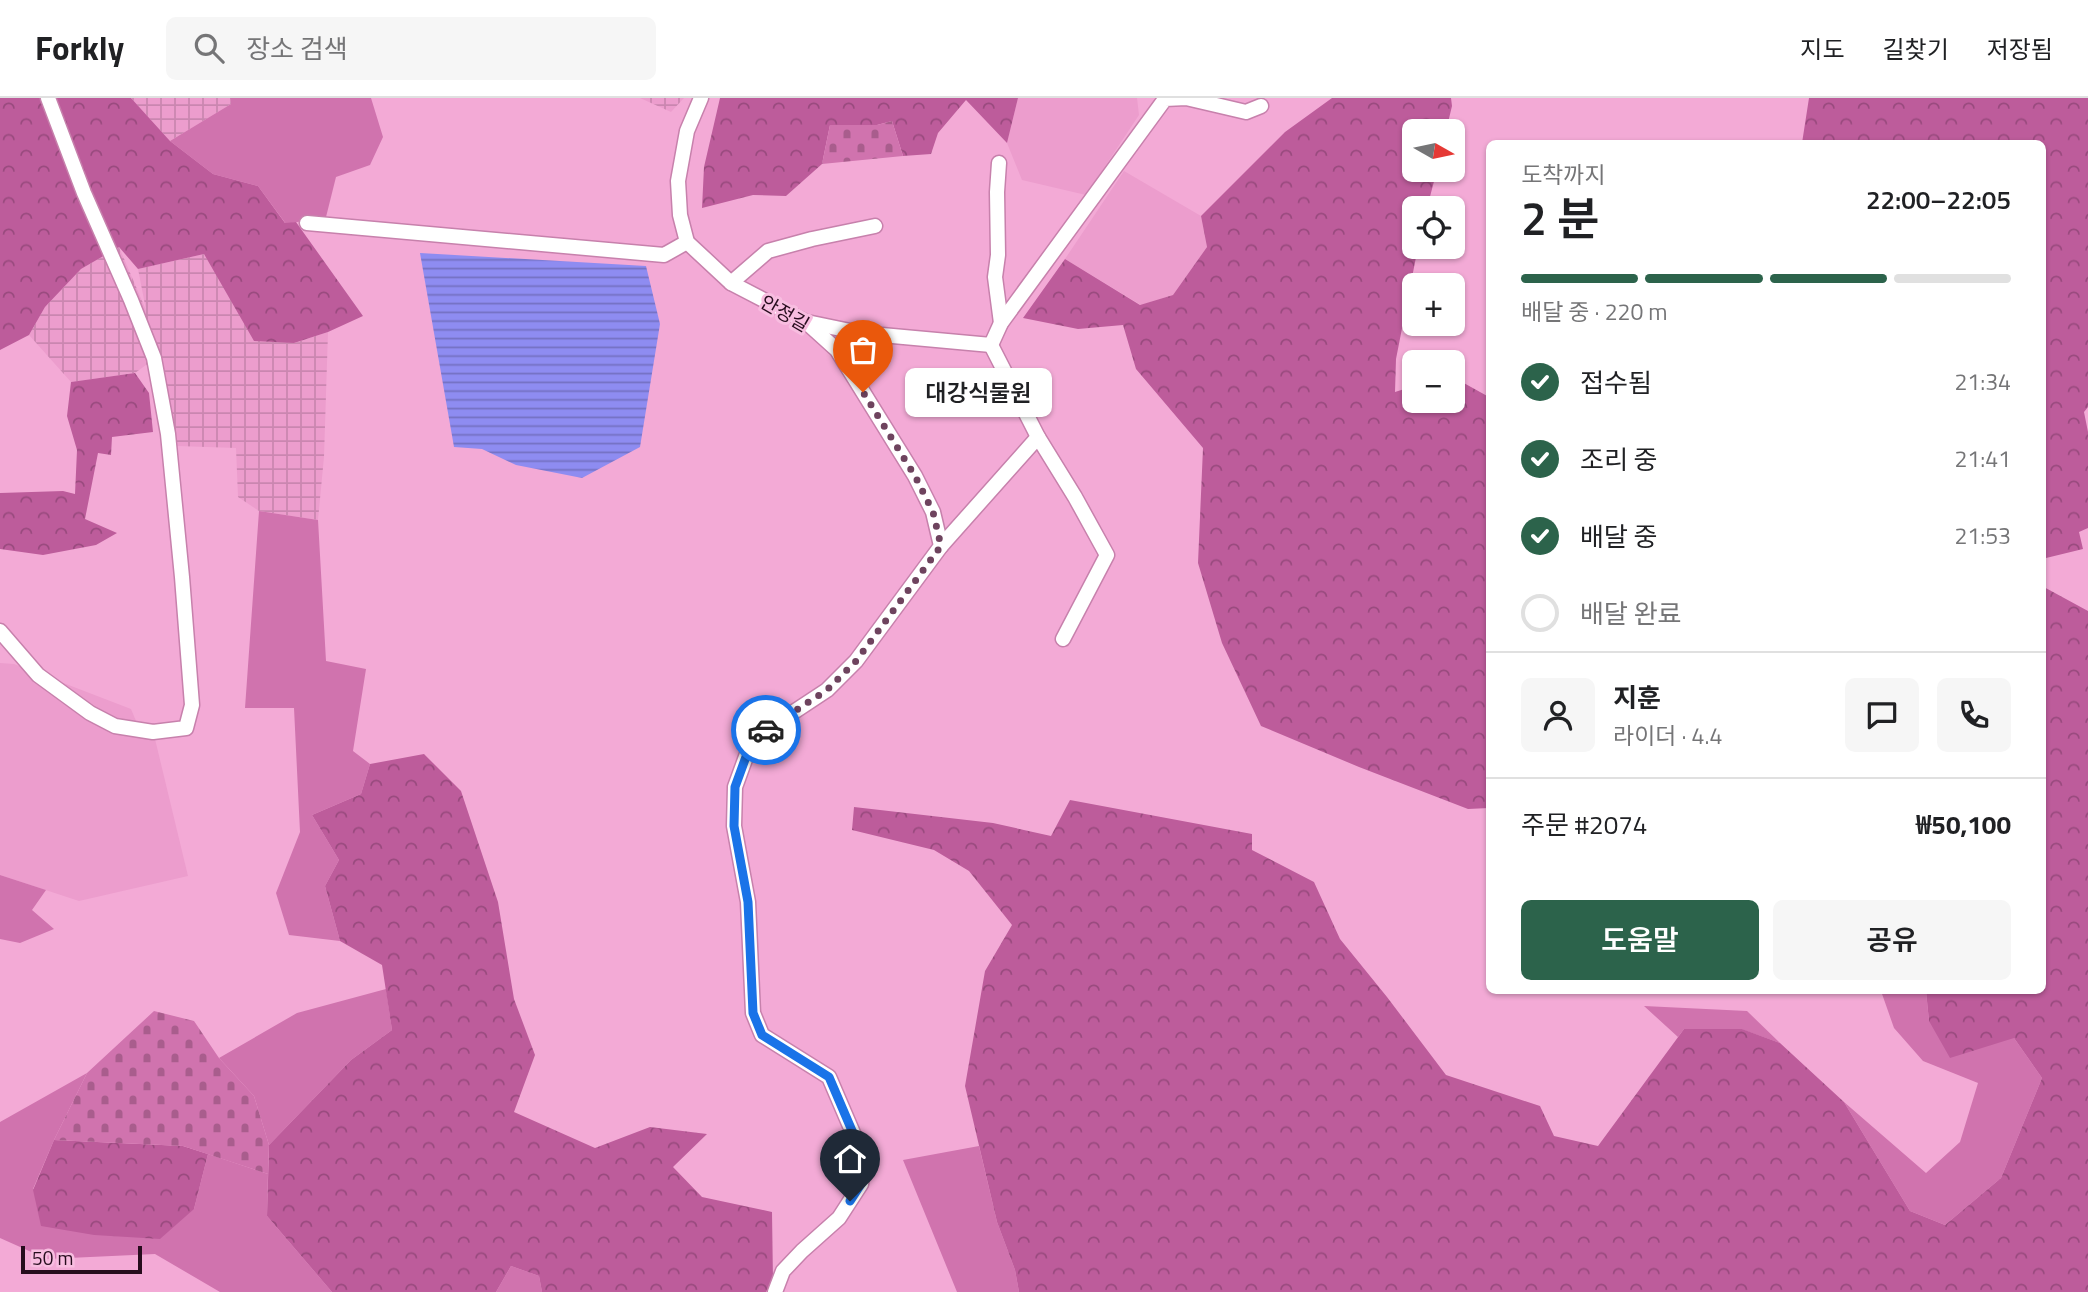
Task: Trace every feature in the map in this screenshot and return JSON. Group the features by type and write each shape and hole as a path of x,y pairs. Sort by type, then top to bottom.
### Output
{"street":[{"path":"0,631 38,676 90,713 115,726 153,732 186,728 192,705 182,577 168,434 154,358 84,193 48,98"},
{"path":"307,223 664,255 687,242 680,215 678,181 687,131 701,98"},
{"path":"991,345 1001,323 1164,99 1186,98 1247,112 1261,106"},
{"path":"999,163 998,255 995,277 1001,323"},
{"path":"730,283 768,251 875,226"},
{"name":"안정길","path":"687,242 730,283 806,322 837,350 915,476 933,512 941,546"},
{"path":"806,322 860,332 991,345"},
{"path":"991,345 1038,436 1107,555 1063,639"},
{"path":"775,1292 783,1271 839,1218 861,1184 865,1161 829,1077 762,1035 753,1013 748,902 734,826 735,787 747,754 759,735 827,690 856,661 941,546 1038,436"}],"shaded area":[{"path":"131,98 230,98 231,104 170,141"},
{"path":"640,98 684,98 671,112"},
{"path":"1018,98 1137,98 1139,115 1086,195 1022,180 1007,143"},
{"path":"1124,171 1201,216 1207,247 1173,295 1141,305 1065,259"},
{"path":"119,247 146,310 138,269 204,254 216,273 294,343 328,332 324,457 318,520 259,511 238,497 236,448 177,446 157,357 135,373 71,382 29,335 45,307 81,269"},
{"path":"420,253 646,266 660,324 640,447 582,478 516,465 482,449 454,447"},
{"path":"0,663 14,664 131,709 136,721 148,726 155,739 188,876 79,901 0,875"}],"green space":[{"path":"0,98 131,98 170,141 213,174 258,186 285,223 296,222 363,316 328,332 294,343 254,341 204,254 138,269 119,247 81,269 45,307 29,335 0,350"},
{"path":"230,98 371,98 383,137 370,165 336,177 326,217 286,224 258,186 213,174 170,141 231,104"},
{"path":"720,98 1018,98 1007,143 966,100 938,133 931,154 903,156 892,121 877,125 830,125 822,164 786,196 753,195 702,208 704,167"},
{"path":"1332,98 1451,98 1449,119 1402,119 1402,182 1434,182 1430,196 1402,196 1402,259 1416,259 1413,273 1402,273 1402,328 1396,359 1395,392 1402,390 1402,413 1465,413 1465,384 1486,395 1486,808 1468,809 1261,726 1222,643 1198,563 1203,448 1136,369 1123,325 1078,329 1023,318 1065,259 1140,305 1173,295 1207,247 1201,216 1285,132"},
{"path":"1809,98 2088,98 2088,407 2084,412 2088,432 2088,528 2079,532 2083,549 2046,558 2046,140 1802,140"},
{"path":"892,121 903,156 822,164 830,125 877,125"},
{"path":"135,373 149,393 153,432 112,437 111,455 98,453 85,519 117,533 96,545 43,555 0,549 0,493 63,491 75,494 77,450 67,416 71,382"},
{"path":"259,511 318,520 326,661 366,669 353,751 370,764 361,794 312,815 339,860 325,886 340,941 289,935 276,893 300,832 294,708 245,708"},
{"path":"2046,588 2088,611 2088,1292 1019,1292 1015,1270 997,1222 965,1086 985,971 1012,925 969,871 934,850 852,830 854,807 993,823 1051,836 1070,800 1252,834 1252,850 1314,882 1340,939 1446,1075 1540,1106 1554,1136 1598,1146 1684,1029 1742,1029 1780,1043 1844,1102 1910,1211 1945,1225 2001,1178 2042,1078 2014,1038 1950,1058 1929,1021 1926,994 2046,994"},
{"path":"424,754 461,791 498,902 514,999 535,1055 514,1112 595,1148 650,1127 707,1134 673,1167 702,1197 772,1212 773,1281 766,1292 542,1292 539,1276 511,1266 496,1292 332,1292 267,1216 269,1145 351,1060 392,1030 382,965 340,941 325,886 339,860 312,815 361,794 370,764"},
{"path":"0,875 46,890 32,910 54,929 20,943 0,939"},
{"path":"386,989 392,1030 351,1060 269,1145 254,1096 219,1058 297,1013"},
{"path":"1882,994 1926,994 1929,1021 2014,1038 2042,1078 2001,1178 1945,1225 1910,1211 1844,1102 1926,1173 1960,1142 1978,1083 1923,1061 1894,1028"},
{"path":"1644,1006 1747,1011 1780,1043 1741,1029 1684,1029 1678,1037"},
{"path":"154,1011 194,1021 219,1058 254,1096 269,1145 268,1174 183,1146 54,1140 87,1073"},
{"path":"87,1073 33,1189 194,1209 208,1154 268,1174 267,1216 332,1292 220,1292 155,1254 47,1259 0,1238 0,1122"},
{"path":"54,1140 183,1146 208,1154 194,1209 160,1239 94,1235 41,1226 33,1190"},
{"path":"979,1146 997,1222 1015,1270 1019,1292 957,1292 903,1160"},
{"path":"511,1266 539,1276 542,1292 496,1292"}],"way so far":[{"path":"766,730 827,690 856,661 941,546 933,512 915,476 863,392"}],"place":[{"name":"대강식물원","path":"863,392"}],"route":[{"path":"766,730 759,735 747,754 735,787 734,826 748,902 753,1013 762,1035 829,1077 865,1161 861,1184 850,1201"}]}
